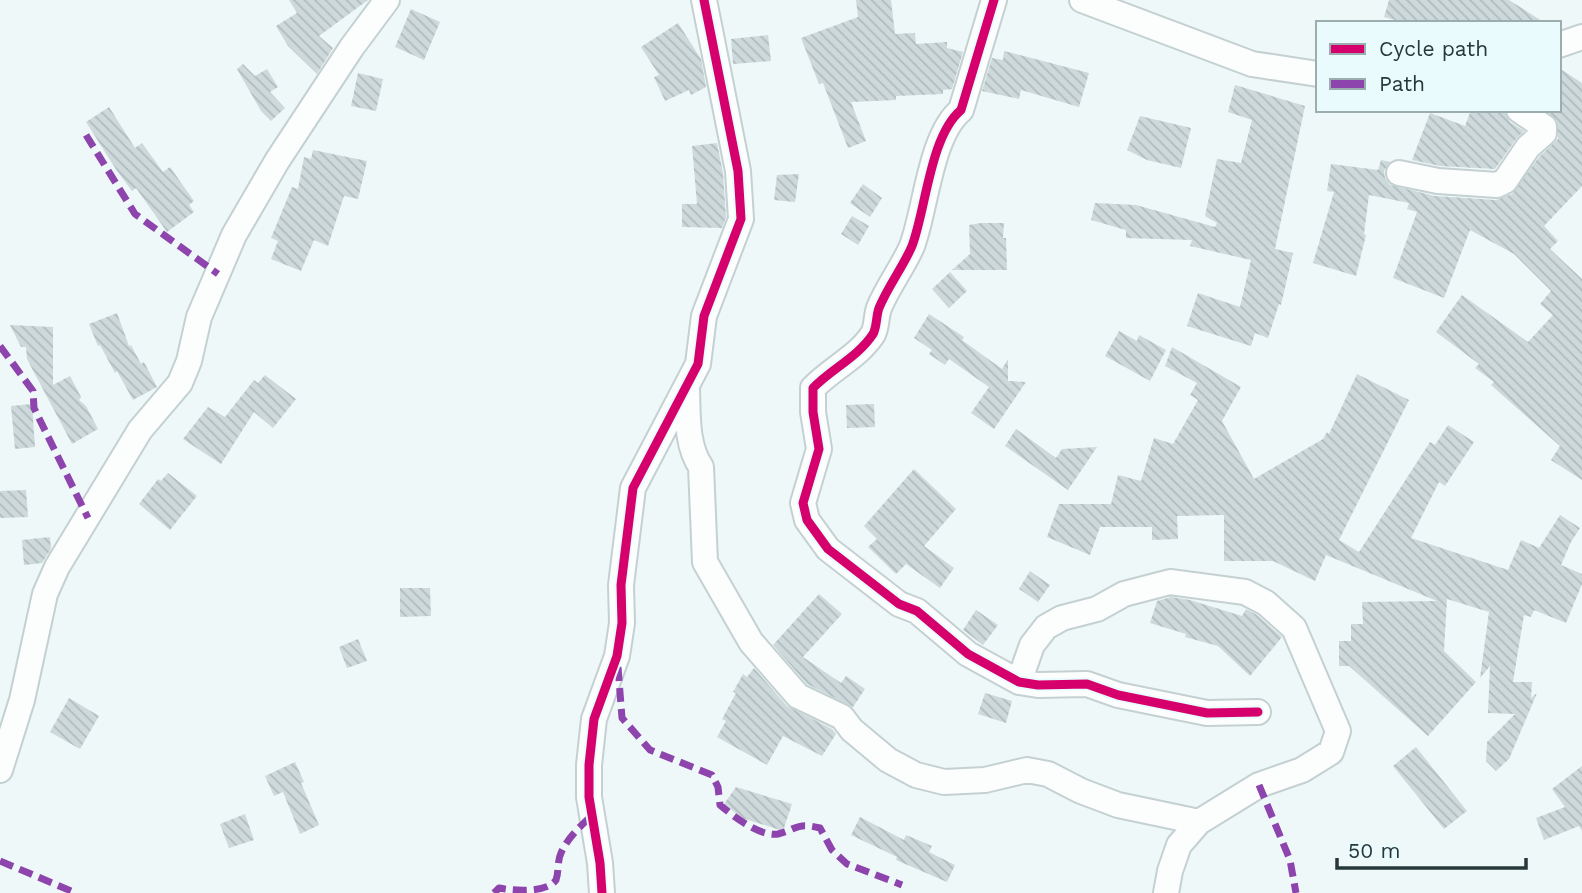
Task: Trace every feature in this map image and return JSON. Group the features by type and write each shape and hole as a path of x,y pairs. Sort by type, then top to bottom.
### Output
{"street":[{"path":"0,770 22,700 46,594 57,567 140,430 180,383 189,361 199,317 234,235 277,161 352,47 387,0"},
{"path":"602,893 589,797 589,765 594,719 617,656 622,623 621,585 633,488 698,365 704,316 741,219 738,171 704,0"},
{"path":"994,0 961,110 952,118 933,162 912,246 878,310 874,332 843,365 823,377 813,388 813,412 819,449 803,503 807,520 828,550 900,604 917,611 968,654 1019,682 1038,685 1087,684 1118,695 1207,713 1258,712"},
{"path":"1083,0 1252,64 1316,74"},
{"path":"1561,44 1582,37"},
{"path":"1399,173 1438,181 1497,186 1505,181 1528,147 1544,133 1544,127 1522,112"},
{"path":"687,389 689,433 694,456 701,467 705,562 751,642 798,696 842,717 852,730 888,760 916,775 944,782 985,780 1027,770 1048,774 1118,805 1199,822"},
{"path":"1019,682 1032,645 1046,627 1062,618 1097,609 1124,594 1170,582 1245,592 1266,603 1294,628 1338,730 1331,752 1302,770 1259,785 1199,822 1179,845 1166,893"}],"building":[{"path":"289,0 368,0 319,36 333,48 317,74 288,46 276,26 297,13"},
{"path":"856,0 891,0 895,34 915,33 916,44 947,42 947,48 963,52 952,89 943,90 943,94 851,102 866,141 848,148 823,83 819,84 801,38 858,17"},
{"path":"1389,0 1509,0 1542,21 1399,21 1384,17"},
{"path":"411,9 440,22 424,60 395,47"},
{"path":"678,23 701,59 706,87 691,95 689,90 665,101 654,77 659,75 641,47"},
{"path":"768,35 771,61 733,64 731,39"},
{"path":"1004,51 1089,73 1079,107 1021,90 1019,99 982,91 992,58 1003,60"},
{"path":"243,64 255,76 267,69 278,87 270,92 285,108 271,121 261,111 237,69"},
{"path":"1561,69 1582,83 1582,186 1544,226 1558,241 1550,249 1582,279 1582,480 1551,460 1560,446 1491,385 1494,382 1475,368 1479,364 1436,332 1462,295 1528,342 1553,315 1540,304 1551,291 1514,254 1470,230 1444,298 1393,278 1417,212 1407,209 1409,203 1369,195 1366,235 1356,276 1313,263 1334,192 1327,191 1331,164 1378,170 1381,160 1390,162 1384,171 1390,185 1435,196 1496,200 1512,194 1539,157 1558,139 1557,121 1548,112 1561,112"},
{"path":"358,73 383,79 376,111 351,106"},
{"path":"1235,85 1305,106 1275,249 1293,253 1281,305 1279,304 1268,338 1255,333 1251,346 1187,326 1198,293 1240,307 1251,260 1190,246 1192,240 1126,238 1126,230 1091,220 1095,203 1136,205 1215,227 1217,223 1205,216 1217,159 1241,163 1252,120 1228,112"},
{"path":"109,107 135,148 142,143 163,172 170,167 194,201 189,205 194,212 167,232 136,188 132,191 117,171 86,122"},
{"path":"1470,112 1505,112 1510,122 1524,131 1495,169 1440,166 1412,160 1430,113 1465,126"},
{"path":"1140,116 1191,128 1181,168 1147,160 1127,150"},
{"path":"717,143 723,173 726,217 722,228 682,227 682,204 697,204 692,146"},
{"path":"313,150 367,161 358,199 344,196 328,246 314,240 301,271 271,259 278,241 271,238 292,187 298,189 304,157 311,159"},
{"path":"799,174 795,202 774,200 777,175"},
{"path":"863,184 882,198 870,217 850,203"},
{"path":"852,216 869,226 858,245 841,234"},
{"path":"1004,223 1007,270 952,270 970,254 969,225"},
{"path":"950,272 967,291 949,308 932,289"},
{"path":"117,313 129,346 131,345 141,364 144,362 157,387 133,400 117,371 115,373 100,345 98,346 89,324"},
{"path":"929,314 964,337 962,340 1002,369 1008,359 1008,381 1026,382 994,429 971,413 989,387 949,359 945,365 929,354 932,350 914,338"},
{"path":"10,325 53,327 53,385 70,376 81,397 79,400 86,406 98,429 72,444 27,359 26,347 21,347"},
{"path":"1119,331 1137,341 1139,335 1166,350 1150,381 1105,356"},
{"path":"1172,347 1241,387 1222,421 1254,479 1323,439 1327,432 1329,434 1357,374 1409,400 1339,540 1359,552 1430,442 1435,445 1448,425 1474,442 1445,486 1439,482 1411,538 1508,570 1521,540 1539,548 1560,515 1580,528 1561,565 1582,574 1582,584 1566,623 1534,610 1531,617 1524,615 1513,682 1532,682 1531,698 1537,693 1509,759 1496,771 1486,761 1487,742 1515,714 1488,713 1490,666 1480,678 1489,612 1447,599 1444,651 1476,682 1428,736 1349,666 1339,666 1339,641 1351,641 1351,624 1363,624 1362,602 1437,601 1326,555 1315,581 1273,561 1224,561 1224,515 1177,516 1178,539 1152,540 1152,527 1100,527 1090,555 1047,537 1059,504 1111,504 1118,475 1141,481 1154,438 1173,444 1198,400 1190,395 1197,383 1165,366"},
{"path":"265,375 296,399 273,428 254,412 221,464 183,439 208,407 225,417 254,380 258,383"},
{"path":"32,404 35,447 15,449 11,406"},
{"path":"874,404 875,427 847,428 846,405"},
{"path":"1016,429 1056,458 1062,449 1097,447 1068,490 1005,446"},
{"path":"914,469 956,509 924,546 954,568 940,588 906,564 896,574 868,547 877,539 864,526"},
{"path":"168,473 197,496 170,530 139,504 158,479 161,481"},
{"path":"26,490 28,517 0,518 0,491"},
{"path":"50,537 51,549 42,563 24,565 22,540"},
{"path":"1030,571 1050,585 1038,602 1019,589"},
{"path":"400,588 430,588 431,616 400,617"},
{"path":"819,594 842,614 803,657 841,683 846,676 865,689 853,707 807,684 773,645"},
{"path":"1171,597 1242,616 1246,609 1282,637 1250,676 1218,646 1150,623 1157,601"},
{"path":"976,610 998,625 983,645 963,630"},
{"path":"358,639 367,661 347,668 339,647"},
{"path":"754,668 787,706 832,729 836,734 822,756 783,736 767,765 717,737 726,721 722,719 736,693 733,692 743,674 747,677"},
{"path":"985,693 1012,701 1006,723 978,714"},
{"path":"69,698 99,716 80,749 50,732"},
{"path":"1416,747 1467,811 1444,829 1393,766"},
{"path":"295,762 319,825 300,834 283,792 274,796 265,776"},
{"path":"1582,766 1582,831 1579,826 1544,840 1536,818 1565,807 1552,789"},
{"path":"736,787 792,804 783,831 742,818 724,804"},
{"path":"245,814 254,840 229,848 220,824"},
{"path":"860,817 904,840 906,835 932,846 929,852 955,865 947,882 896,860 897,857 851,835"}],"marked path":[{"path":"86,135 135,214 218,274"},
{"path":"0,346 33,391 34,408 88,518"},
{"path":"618,667 622,718 650,750 712,775 718,787 720,805 732,815 755,829 771,834 801,826 820,828 832,850 847,864 902,885"},
{"path":"1259,785 1290,860 1296,893"},
{"path":"494,893 499,888 530,890 552,884 556,880 564,847 592,815"},
{"path":"0,861 76,893"}],"cycle path":[{"path":"602,893 589,797 589,765 594,719 617,656 622,623 621,585 633,488 698,364 704,316 741,219 738,171 704,0"},
{"path":"994,0 961,110 942,137 912,246 879,308 873,334 860,349 813,388 813,412 819,449 803,503 807,520 828,549 899,604 917,611 968,654 1019,682 1038,685 1087,684 1118,695 1207,713 1258,712"}]}
